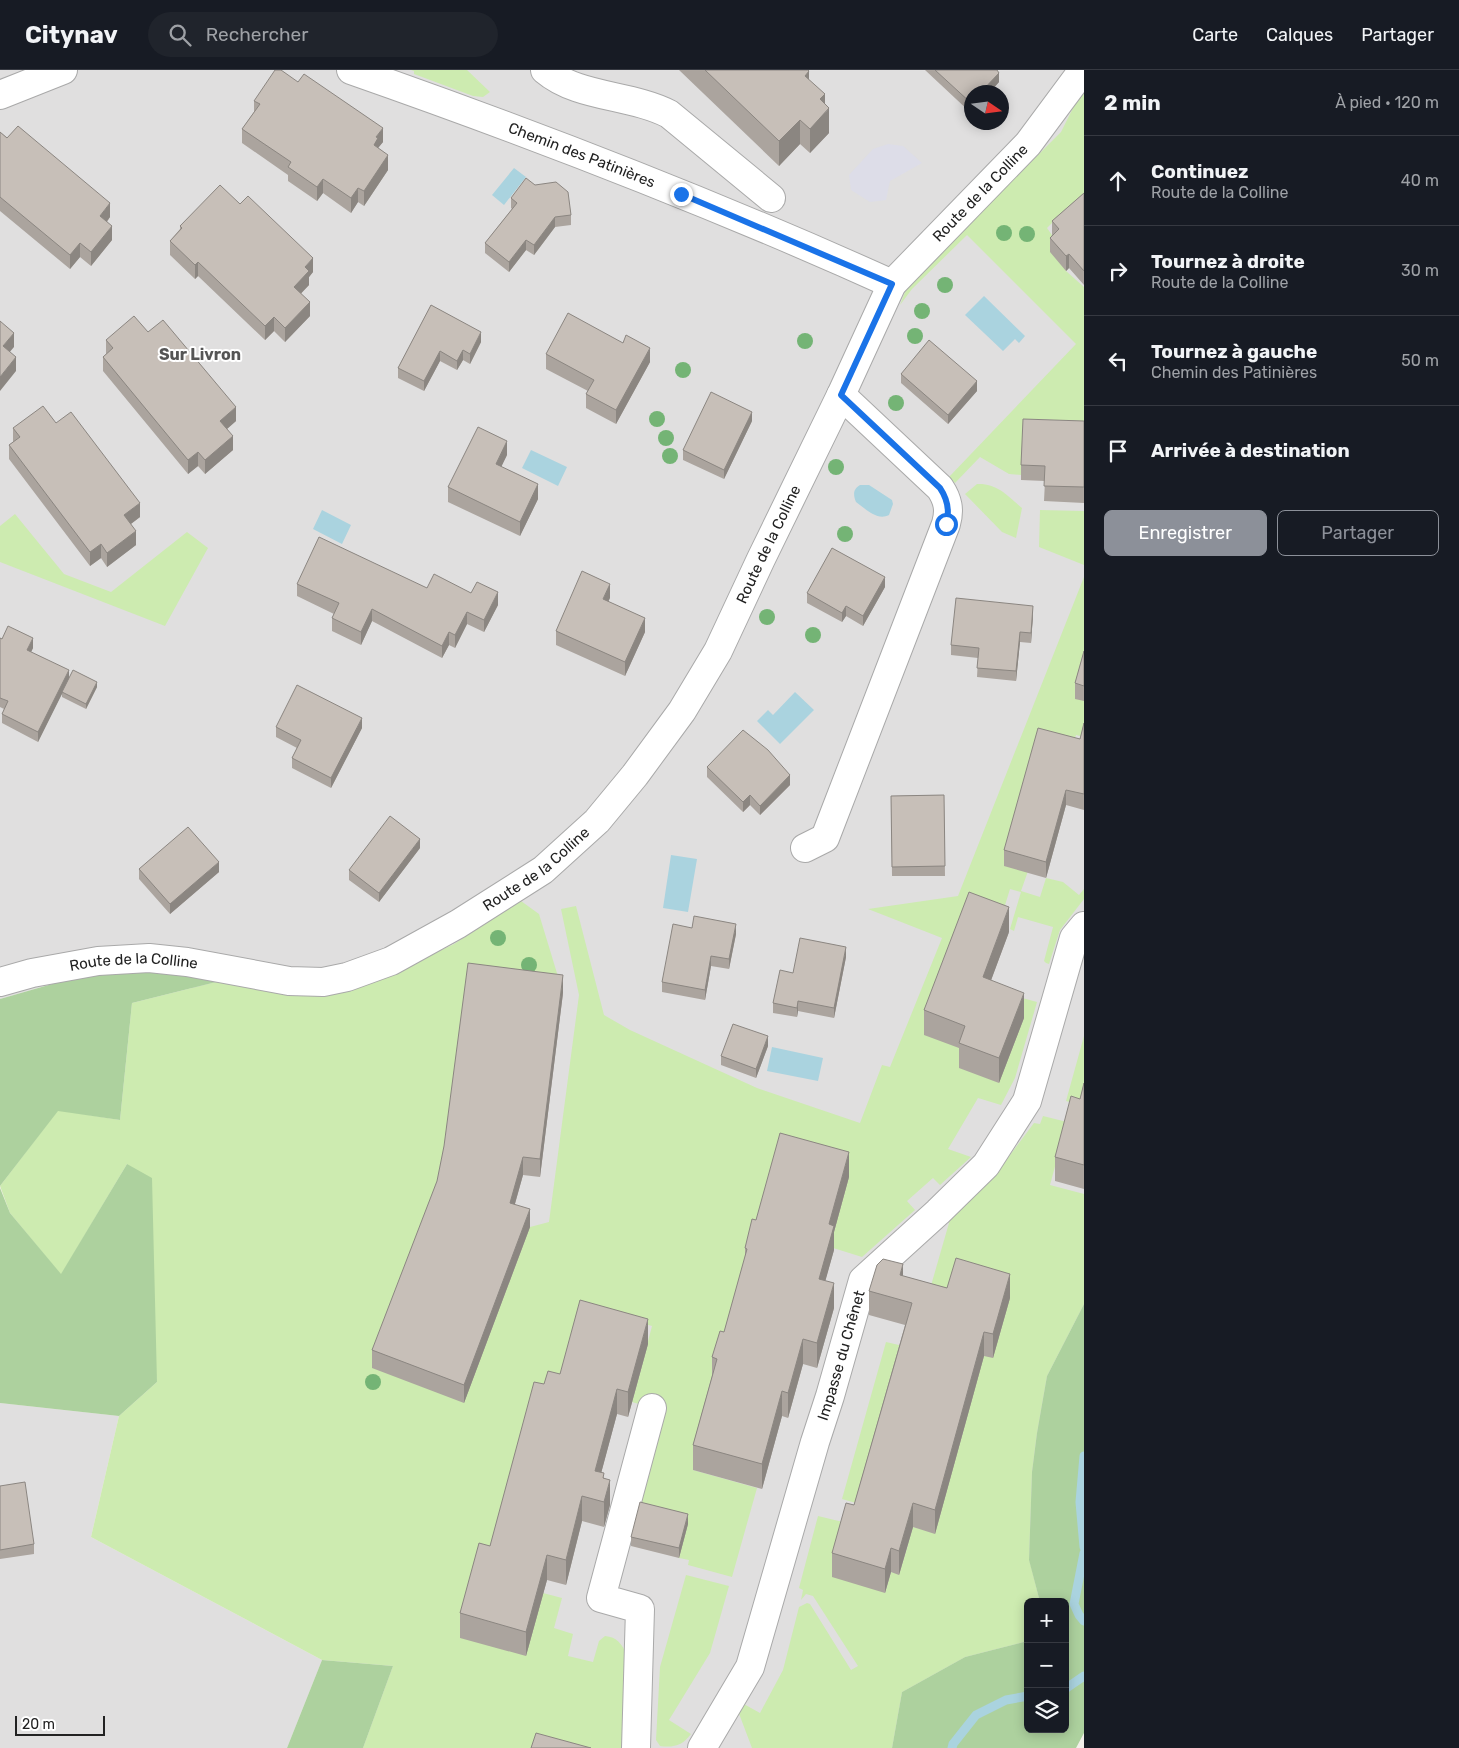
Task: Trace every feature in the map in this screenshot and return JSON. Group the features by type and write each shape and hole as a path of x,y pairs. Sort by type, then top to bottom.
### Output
{"street":[{"path":"0,95 63,70"},
{"name":"Chemin des Patinières","path":"351,70 533,136 681,194 892,284"},
{"path":"545,70 570,85 634,100 668,114 771,198"},
{"name":"Route de la Colline","path":"0,982 32,973 98,962 149,958 187,962 289,981 323,982 347,977 391,961 458,924 543,870 597,821 635,775 682,711 718,651 892,284 1028,144 1079,71"},
{"path":"805,848 826,838 949,513 945,495 940,488 841,395"},
{"name":"Impasse du Chênet","path":"702,1748 750,1668 814,1442 830,1396 863,1280 938,1212 986,1165 1027,1101 1074,938 1084,926"},
{"path":"636,1748 640,1609 601,1598 652,1408"}],"shaded area":[{"path":"0,70 1084,70 1084,1304 1047,1376 1029,1559 1039,1598 1024,1598 1024,1642 965,1657 902,1692 892,1748 363,1748 393,1666 349,1395 453,944 379,980 323,996 66,980 0,999"},
{"path":"888,144 903,146 922,163 890,181 886,200 870,202 851,190 849,175 873,149"},
{"path":"0,1403 119,1416 91,1537 322,1660 287,1748 0,1748"}],"green space":[{"path":"411,70 467,70 490,92 483,97 473,96 414,74 414,71"},
{"path":"1084,92 1084,208 1064,211 1047,228 1052,235 1066,271 1084,287 1084,421 1028,419 1021,475 1009,474 980,457 955,483 949,477 1076,344 967,235 912,289 900,305 905,292 917,276 1061,132 1077,100"},
{"path":"977,484 996,488 1022,508 1016,538 1002,532 965,494"},
{"path":"1040,510 1084,511 1084,565 1039,547"},
{"path":"15,514 64,574 111,592 187,532 208,548 165,626 0,562 0,526"},
{"path":"1084,577 1084,737 1076,735 1021,891 1040,897 1046,878 1063,882 1079,895 1084,889 1084,899 1060,930 1049,964 1044,961 1053,927 1018,917 1014,931 1010,929 1021,892 1010,889 998,928 924,1035 1001,992 1037,1002 1015,1078 1001,1105 978,1098 948,1149 971,1157 940,1185 933,1178 907,1201 915,1210 862,1257 830,1247 693,1470 757,1488 732,1577 688,1565 689,1560 679,1558 635,1510 663,1411 632,1402 652,1326 617,1316 543,1593 562,1598 554,1628 573,1634 568,1656 593,1662 599,1641 605,1636 616,1640 625,1651 627,1655 625,1748 363,1748 393,1666 322,1660 91,1537 119,1416 157,1382 127,1164 61,1275 10,1213 0,1186 58,1110 120,1120 132,1003 224,980 293,995 323,996 379,980 454,944 521,901 539,914 563,993 444,1164 530,1227 549,1222 579,995 561,909 576,906 604,1015 630,1030 757,1088 860,1123 882,1065 890,1067 942,938 868,909 958,896"},
{"path":"152,972 224,980 132,1003 120,1120 58,1111 0,1186 0,999 66,980 95,975"},
{"path":"1084,1036 1084,1106 1066,1101"},
{"path":"1043,1116 1067,1122 1050,1185 1084,1194 1084,1304 1047,1376 1032,1472 1029,1559 1039,1598 1024,1598 1024,1642 965,1657 902,1692 892,1748 752,1748 738,1711 742,1703 760,1713 783,1670 799,1607 807,1603 810,1604 851,1670 858,1666 813,1596 806,1594 801,1600 803,1590 799,1588 818,1516 847,1523 885,1593 891,1572 899,1574 908,1545 906,1525 935,1533 941,1512 932,1510 963,1433 947,1312 928,1296 951,1216 998,1171 1034,1123 1040,1124"},
{"path":"127,1164 152,1178 157,1382 119,1416 0,1403 0,1188 10,1213 61,1274"},
{"path":"1084,1304 1084,1733 1076,1748 892,1748 902,1692 965,1657 1024,1642 1024,1733 1069,1733 1069,1598 1039,1598 1029,1560 1032,1472 1047,1376"},
{"path":"886,1342 916,1349 866,1506 842,1499"},
{"path":"686,1575 729,1586 710,1653 669,1720 691,1734 678,1745 670,1747 660,1746 656,1740 660,1667"},
{"path":"322,1660 393,1666 363,1748 287,1748"}],"water":[{"path":"514,168 526,177 504,205 492,195"},
{"path":"984,296 1025,336 1019,343 1015,339 1003,351 965,315"},
{"path":"531,450 567,467 558,486 522,468"},
{"path":"860,485 869,485 892,500 893,504 889,515 876,515 856,502 854,492"},
{"path":"322,510 351,525 342,544 313,529"},
{"path":"795,692 814,710 780,744 757,721 768,710 773,715"},
{"path":"671,855 697,859 688,912 663,908"},
{"path":"772,1047 823,1058 818,1081 767,1071"}],"building":[{"path":"275,70 281,70 298,82 304,74 383,128 376,137 378,138 374,145 388,155 364,191 358,188 351,198 323,179 317,187 288,167 291,162 242,129 260,104 254,101"},
{"path":"705,70 808,70 805,76 825,94 820,99 829,108 810,129 800,120 779,141"},
{"path":"935,70 997,70 999,73 988,85 964,85 964,97"},
{"path":"18,126 110,203 100,216 112,226 91,252 80,243 70,255 0,197 0,132 7,138"},
{"path":"526,178 535,185 556,182 568,192 571,215 555,217 534,245 526,240 509,262 485,243 517,203 511,198"},
{"path":"220,185 240,204 248,196 313,258 305,267 309,271 294,287 310,302 285,328 274,317 265,326 198,262 195,265 170,241 182,228 180,226"},
{"path":"1084,193 1084,271 1069,254 1066,256 1050,238 1059,229 1052,221"},
{"path":"431,305 481,332 470,354 463,350 457,361 440,351 424,381 398,368"},
{"path":"568,313 623,343 626,335 650,348 616,410 586,394 594,380 546,354"},
{"path":"134,316 148,332 163,320 236,407 220,421 233,436 205,460 198,452 188,460 103,357 113,348 106,340"},
{"path":"0,321 14,333 3,346 16,357 0,377"},
{"path":"929,340 977,381 948,415 901,374"},
{"path":"711,392 752,412 724,470 683,450"},
{"path":"43,406 56,423 71,412 140,503 124,515 136,531 107,553 101,544 90,552 9,445 20,437 13,428"},
{"path":"1023,419 1084,421 1084,487 1044,486 1045,466 1021,465"},
{"path":"478,427 507,441 496,464 538,484 520,522 448,487"},
{"path":"319,537 427,588 434,574 471,593 477,582 498,592 484,620 467,612 455,635 449,632 442,646 372,609 361,632 332,618 339,603 297,584"},
{"path":"832,548 885,577 863,616 846,606 842,613 807,593"},
{"path":"582,571 610,584 603,599 645,618 625,662 556,631"},
{"path":"956,598 1033,606 1031,633 1020,632 1016,671 977,668 979,648 951,645"},
{"path":"8,626 33,638 27,650 69,670 38,732 2,714 8,701 0,698 0,638 2,639"},
{"path":"1084,651 1084,686 1075,683"},
{"path":"73,670 97,682 86,704 62,692"},
{"path":"297,685 362,718 331,778 292,758 301,740 276,727"},
{"path":"1084,723 1084,794 1066,790 1046,862 1004,850 1038,728 1080,739"},
{"path":"743,730 768,750 790,775 760,806 750,795 743,802 707,767"},
{"path":"944,795 945,866 892,867 891,796"},
{"path":"390,816 420,839 379,893 349,870"},
{"path":"188,827 219,862 170,904 139,869"},
{"path":"969,892 1009,907 983,977 1024,993 999,1058 959,1043 965,1026 924,1010"},
{"path":"694,916 736,924 729,959 711,956 705,990 662,982 673,924 692,928"},
{"path":"800,938 846,947 834,1008 798,1001 797,1008 773,1003 780,970 793,973"},
{"path":"468,963 563,975 540,1159 523,1157 510,1203 530,1209 464,1385 372,1350 437,1181 444,1146"},
{"path":"733,1024 768,1036 756,1069 721,1056"},
{"path":"1084,1083 1084,1165 1055,1157 1071,1096 1080,1099"},
{"path":"780,1133 849,1152 829,1224 834,1226 819,1279 834,1283 817,1343 803,1339 788,1393 782,1391 762,1464 693,1445 717,1359 712,1357 720,1331 724,1332 747,1249 745,1248 752,1219 756,1220"},
{"path":"956,1258 1010,1274 993,1334 984,1332 935,1510 913,1503 899,1551 891,1548 885,1569 832,1553 846,1503 854,1505 912,1303 869,1291 877,1265 883,1259 903,1264 900,1275 947,1288"},
{"path":"580,1300 648,1319 628,1392 617,1389 595,1471 604,1473 603,1478 610,1480 604,1502 582,1496 566,1560 547,1555 526,1632 460,1613 479,1543 490,1546 534,1382 544,1384 548,1371 560,1374"},
{"path":"25,1482 34,1544 0,1550 0,1486"},
{"path":"640,1502 688,1514 679,1548 631,1537"},
{"path":"536,1733 591,1748 531,1748"}],"waterway":[{"path":"1084,1456 1080,1502 1084,1547"},
{"path":"1084,1553 1074,1604 1084,1621"},
{"path":"1066,1688 1084,1676"},
{"path":"952,1748 953,1744 976,1715 1006,1700 1024,1697"}],"district":[{"name":"Sur Livron","path":"200,354"}],"route":[{"path":"681,194 728,212 892,284 841,395 940,488 945,495 949,513 946,524"}]}
